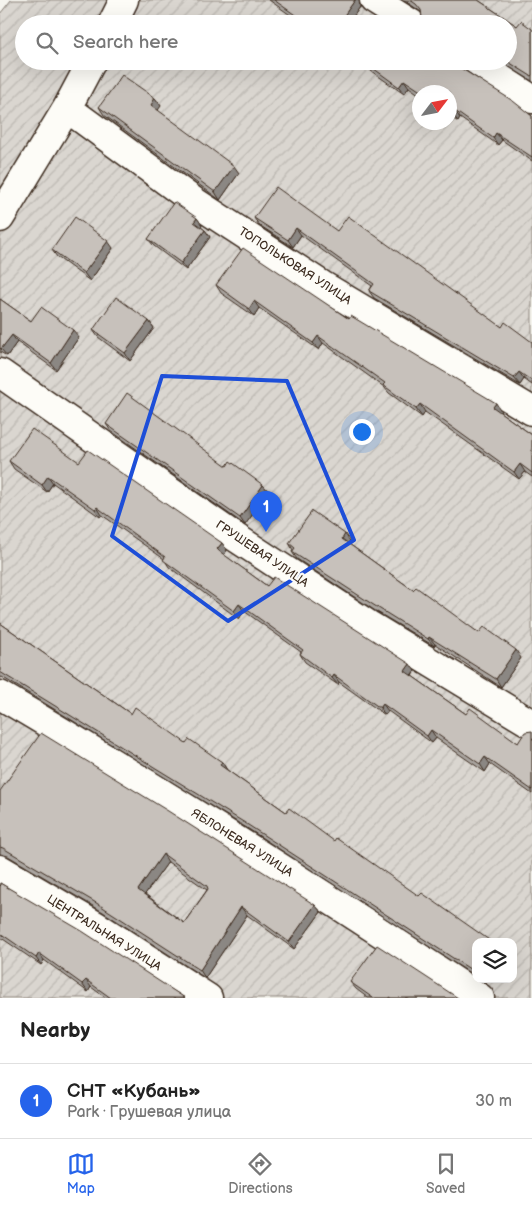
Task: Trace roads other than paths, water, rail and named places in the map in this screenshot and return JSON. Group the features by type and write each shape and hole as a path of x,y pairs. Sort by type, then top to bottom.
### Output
{"street":[{"path":"116,15 124,0"},
{"path":"374,0 398,15"},
{"path":"0,218 67,108 87,70"},
{"path":"487,70 532,99"},
{"name":"ТОПОЛЬКОВАЯ УЛИЦА","path":"67,108 195,202 322,285 532,411"},
{"name":"ГРУШЕВАЯ УЛИЦА","path":"0,373 243,542 369,625 532,724"},
{"name":"ЯБЛОНЕВАЯ УЛИЦА","path":"0,695 126,770 336,902 480,998"},
{"name":"ЦЕНТРАЛЬНАЯ УЛИЦА","path":"0,870 95,925 208,998"}],"place":[{"name":"СНТ «Кубань»","path":"266,532"}]}
